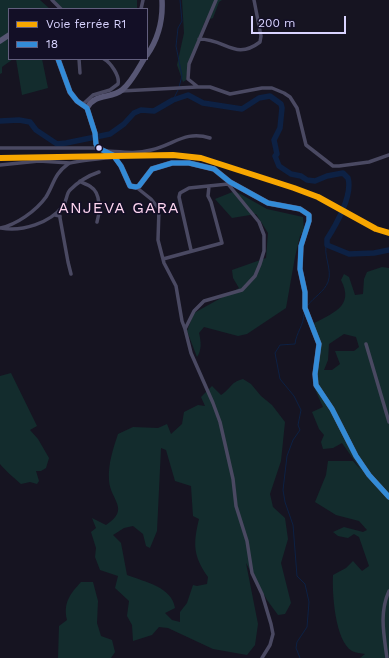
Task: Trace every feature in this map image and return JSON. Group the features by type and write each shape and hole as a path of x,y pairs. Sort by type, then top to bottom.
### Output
{"street":[{"path":"52,0 60,8"},
{"path":"148,54 153,46 163,16 162,0"},
{"path":"198,86 188,79 189,64 216,0"},
{"path":"199,39 206,39 240,51 247,50 260,42 261,36 254,0"},
{"path":"58,60 70,92 85,107 100,147 114,157 121,166 128,184 136,187 151,199 159,209 158,240 163,259 176,286 182,321 191,353 220,422 232,472 236,506 247,541 252,573 262,594 271,624 273,634 270,645 262,658"},
{"path":"79,60 80,74"},
{"path":"85,107 94,95 110,90 118,84 119,80 112,66 105,60"},
{"path":"121,91 143,60"},
{"path":"85,107 96,98 121,91 198,86 210,87 230,94 262,88 272,88 290,97 297,108 306,145 334,166 361,164 389,155"},
{"path":"0,148 100,147 134,153 152,150 186,136 199,135 210,138"},
{"path":"0,165 39,161 70,163 114,157"},
{"path":"136,187 152,169 180,162 214,169 229,183 259,222 264,235 262,257 250,282 242,290 204,301 194,312 185,329"},
{"path":"0,228 9,226 19,220 39,204 45,198 57,172 70,163"},
{"path":"0,228 10,230 23,228 55,215 66,202 68,193 84,177 99,172"},
{"path":"80,181 92,187 97,193 99,204 97,222"},
{"path":"191,250 179,197 180,193 189,188 229,183 268,203 300,209 309,215 309,221 301,246 300,257 306,310 319,344 315,374 316,385 332,409 356,456 369,475 389,497"},
{"path":"163,259 191,250 222,243 212,202 208,196 209,186"},
{"path":"55,215 60,218 71,274"},
{"path":"366,344 389,422"},
{"path":"388,658 382,621 384,605 389,591"}],"green space":[{"path":"0,0 40,0 49,8 8,8 8,60 12,60 2,67 2,73 0,74"},
{"path":"54,0 137,0 137,8 62,8"},
{"path":"182,0 222,0 219,2 213,18 205,21 188,66 186,80 183,82 177,65 184,33"},
{"path":"16,60 42,60 48,88 22,95"},
{"path":"235,191 267,209 303,217 304,230 300,236 295,257 286,308 247,334 238,336 204,327 199,333 201,345 197,357 187,331 194,313 239,288 233,278 232,270 266,258 268,233 256,214 232,218 215,199"},
{"path":"382,267 389,268 389,658 360,658 365,654 352,651 346,646 338,627 336,616 333,593 333,575 346,568 353,561 362,571 369,566 359,537 354,534 348,538 338,536 333,532 344,527 363,532 367,530 359,521 336,515 315,502 326,475 328,461 353,461 361,470 342,443 333,448 323,449 321,442 324,435 319,429 312,412 323,407 313,385 319,350 311,325 333,313 343,303 345,289 341,280 344,274 349,277 355,295 363,294 364,279 367,272","holes":["344,334 356,337 359,347 354,351 335,351 340,364 332,370 324,370 328,360 329,344"]},
{"path":"11,373 37,426 30,430 38,439 49,458 46,468 41,471 36,471 39,481 37,484 30,482 21,484 0,464 0,376"},
{"path":"243,379 251,384 261,396 272,405 285,422 281,461 270,494 273,507 285,518 288,539 281,563 291,603 285,614 278,615 267,600 246,563 258,624 255,645 247,655 213,649 168,628 159,627 152,635 133,641 132,625 127,616 129,601 115,588 118,576 100,570 95,557 96,548 91,532 96,528 92,518 106,525 117,514 117,504 110,487 109,468 118,434 133,427 158,428 167,424 171,434 182,424 184,412 198,405 205,406 201,397 212,386 221,395 238,381","holes":["161,448 166,450 175,481 191,486 193,516 199,519 195,543 197,556 199,563 208,577 207,584 197,586 193,585 187,603 180,612 180,622 172,620 165,613 175,608 169,595 157,586 127,575 121,543 113,535 124,528 133,526 143,534 146,546 150,548 157,531"]},
{"path":"81,582 93,582 98,601 97,623 101,636 112,640 115,652 111,658 58,658 59,626 67,620 66,609 68,599"}],"waterway":[{"path":"179,87 182,76 176,46 178,28 182,21 180,0"},
{"path":"173,100 178,90"},
{"path":"0,121 19,120 30,122 36,130 57,144 110,134 124,124 134,113 141,110 154,111 173,100 188,95 203,103 242,109 259,98 270,96 281,104 282,108 280,128 274,140 277,154 275,156 279,166 291,174 301,176 307,180 315,181 327,176 343,173 348,178 349,185 346,201 343,210 327,239 327,245 349,254 374,253 389,250"},
{"path":"308,305 324,289 328,282 329,272 326,252 327,242"},
{"path":"300,658 296,648 297,642 307,627 309,602 305,584 297,576 293,525 285,502 283,490 287,456 293,440 300,430 298,425 301,410 294,396 280,379 275,353 280,345 295,344 303,322 304,314"}],"rail line":[{"name":"R1","path":"0,158 173,155 201,158 318,197 376,229 389,233"}],"transit line":[{"name":"18","path":"58,60 70,92 77,101 87,108 98,148 113,155 121,166 130,186 139,186 152,169 172,163 189,163 214,169 230,182 268,203 300,209 309,215 309,221 301,246 300,269 305,292 305,308 319,344 315,374 316,385 332,409 356,456 369,475 389,497"}],"district":[{"name":"ANJEVA GARA","path":"119,208"}]}
